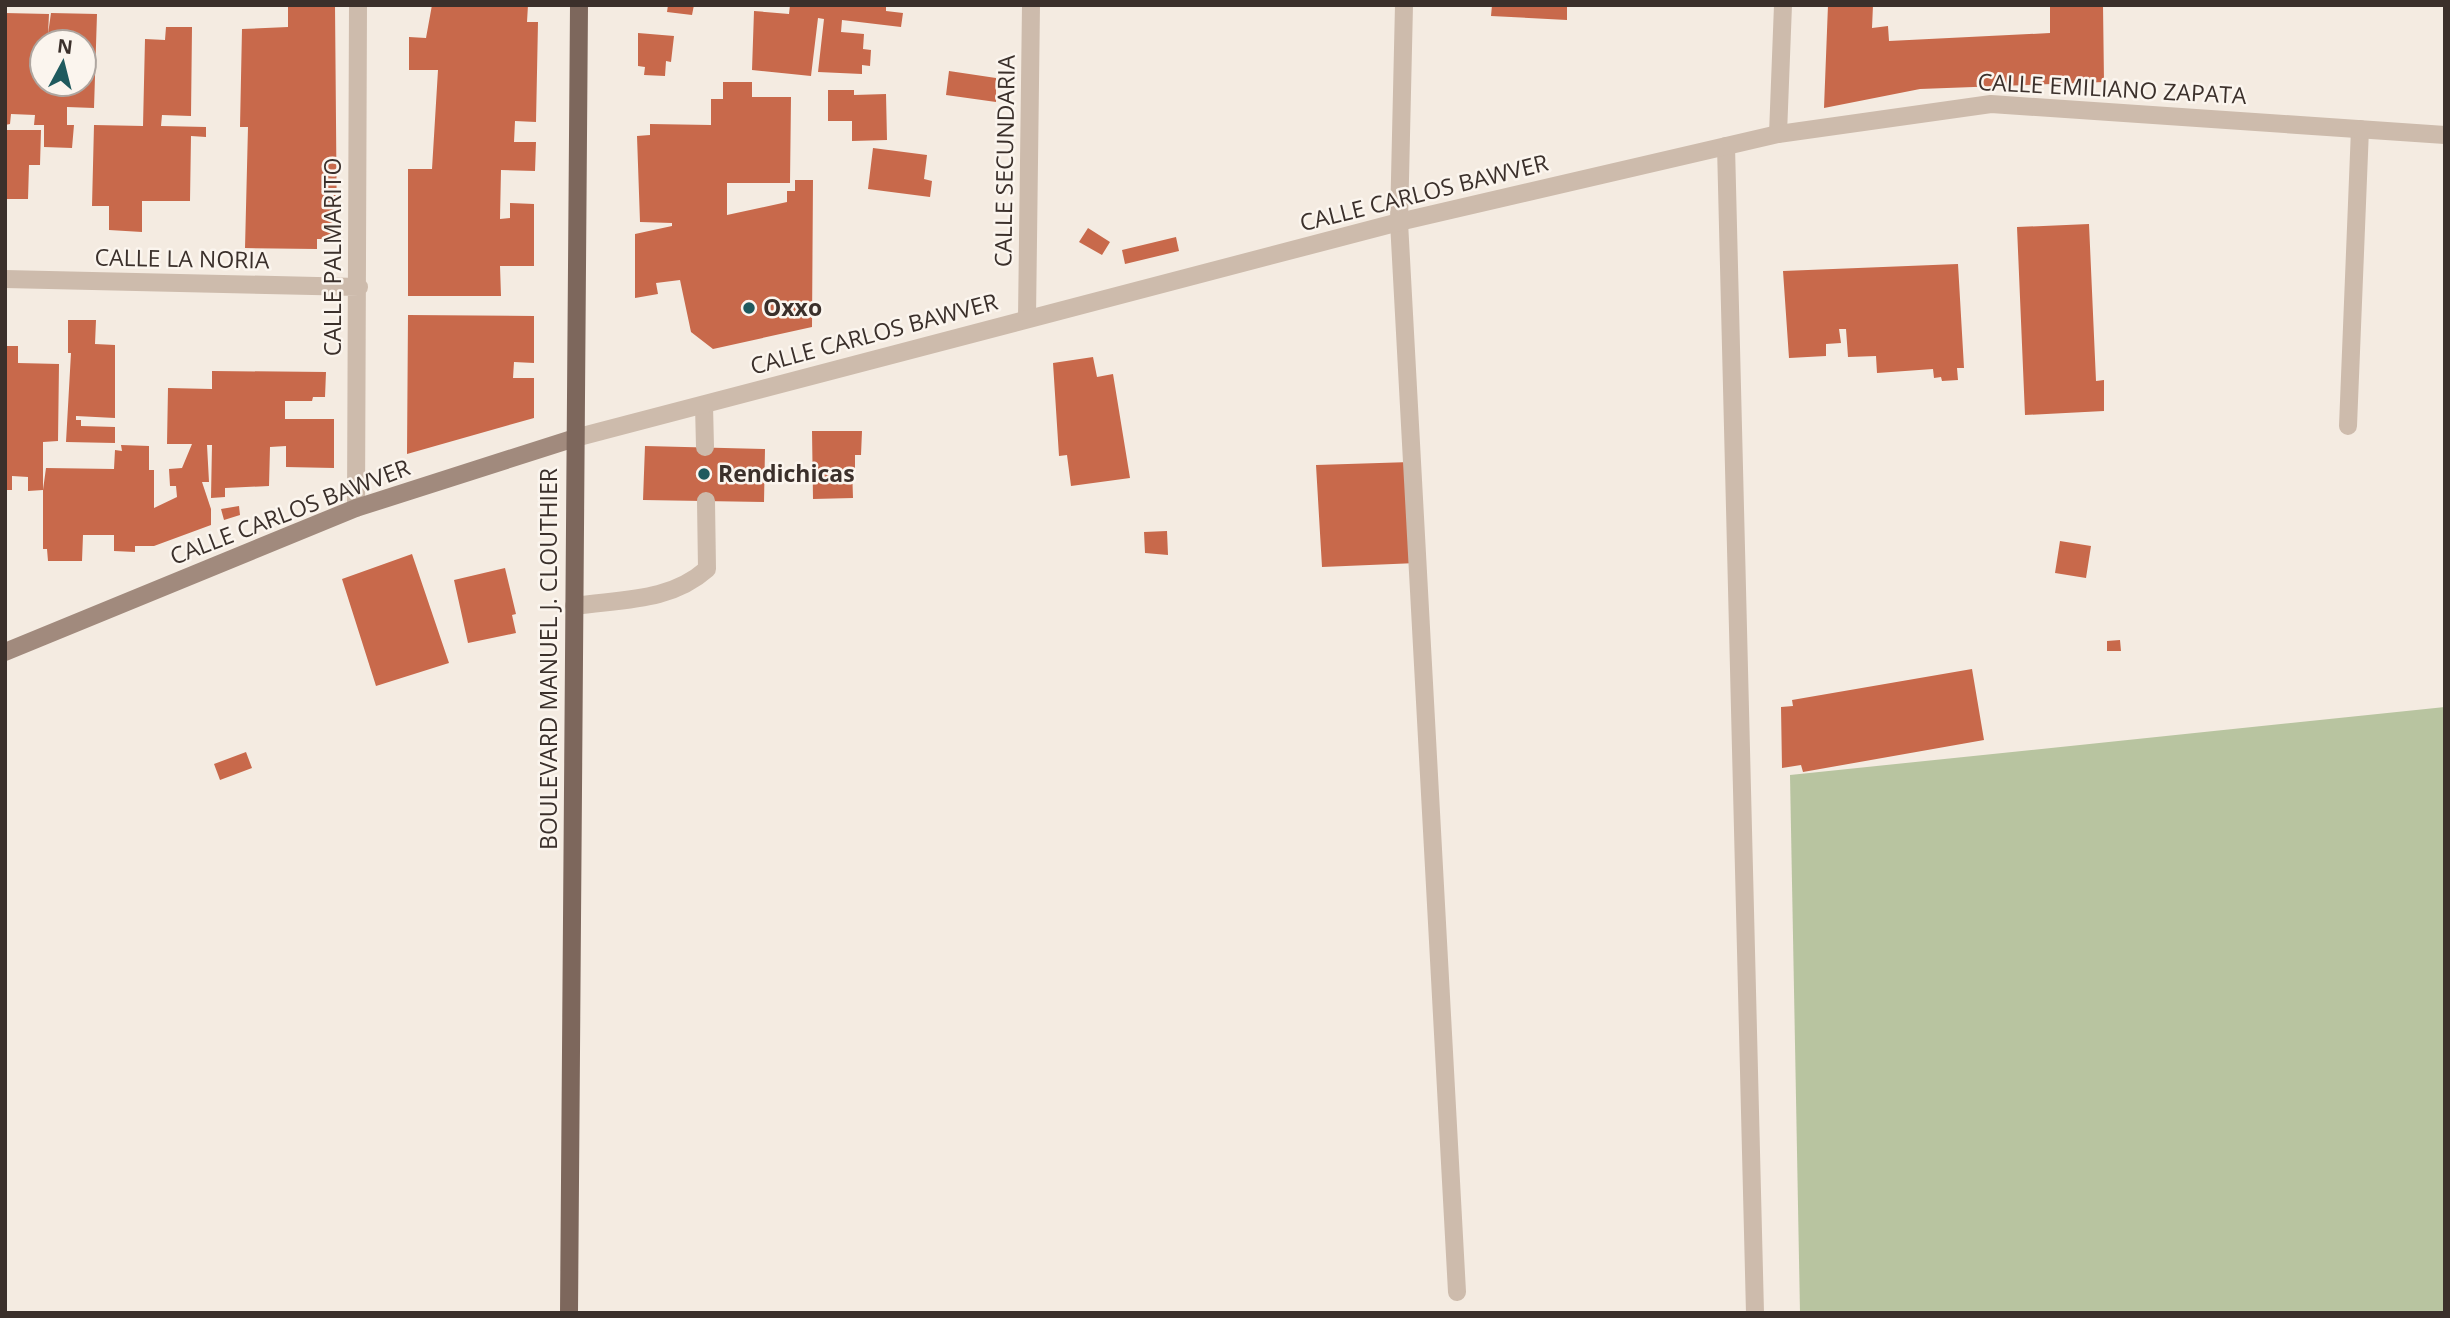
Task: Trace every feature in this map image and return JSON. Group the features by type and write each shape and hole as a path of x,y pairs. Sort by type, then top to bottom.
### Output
{"main road":[{"name":"BOULEVARD MANUEL J. CLOUTHIER","path":"569,1313 579,5"},
{"name":"CALLE CARLOS BAWVER","path":"5,652 356,508 575,438"}],"street":[{"name":"CALLE PALMARITO","path":"356,508 359,288 358,5"},
{"name":"CALLE SECUNDARIA","path":"1027,318 1031,5"},
{"path":"1404,5 1399,222 1457,1292"},
{"path":"1778,134 1783,5"},
{"name":"CALLE EMILIANO ZAPATA","path":"1778,134 1991,104 2445,135"},
{"path":"2348,426 2360,129"},
{"name":"CALLE CARLOS BAWVER","path":"575,438 1399,222 1778,134"},
{"path":"1726,146 1755,1313"},
{"name":"CALLE LA NORIA","path":"5,279 359,288"},
{"path":"704,405 705,447"},
{"path":"574,606 671,593 688,585 706,569 706,501"}],"green space":[{"path":"2445,707 2445,1313 1800,1313 1790,775"}],"building":[{"path":"288,5 335,5 337,239 317,239 317,249 245,248 248,127 240,127 242,29 288,27"},
{"path":"432,5 528,5 527,22 538,22 536,122 515,121 514,142 536,142 535,171 501,170 500,219 510,218 510,203 534,204 534,266 500,266 501,296 408,296 408,169 432,169 438,70 409,70 409,37 426,38"},
{"path":"668,5 694,5 692,15 667,12"},
{"path":"790,5 886,5 886,11 903,13 901,27 842,20 841,32 864,34 863,49 871,50 870,66 862,65 862,74 818,72 824,19 818,18 811,76 752,70 754,11 789,14"},
{"path":"1492,5 1567,5 1567,20 1491,16"},
{"path":"1828,5 1873,5 1872,28 1888,26 1889,41 2050,33 2050,5 2103,5 2104,82 1920,89 1824,108"},
{"path":"5,13 49,14 48,28 28,28 28,98 94,98 94,108 67,107 67,125 74,125 72,148 44,147 44,125 34,125 35,115 11,114 10,124 5,125"},
{"path":"51,13 97,14 97,28 49,28"},
{"path":"166,27 192,27 191,116 162,115 161,126 206,127 206,137 191,136 190,201 142,201 142,232 109,230 109,206 92,206 94,125 143,126 145,39 165,40"},
{"path":"638,33 674,36 671,62 666,61 665,76 644,75 645,67 638,66"},
{"path":"949,71 996,78 996,102 946,95"},
{"path":"723,82 752,82 752,97 791,97 790,183 727,183 727,215 787,202 787,191 795,191 795,180 813,180 812,327 713,349 691,332 680,280 656,283 658,294 635,298 635,234 672,226 672,223 640,222 637,136 650,135 650,124 711,125 711,99 723,99"},
{"path":"828,90 854,90 854,95 886,94 887,140 852,141 852,121 828,121"},
{"path":"5,130 41,130 40,165 29,165 28,199 5,199"},
{"path":"873,148 927,155 924,179 932,181 930,197 868,189"},
{"path":"2089,224 2096,381 2104,380 2104,411 2025,415 2017,227"},
{"path":"1088,228 1110,242 1102,255 1079,242"},
{"path":"1176,237 1179,251 1125,264 1122,250"},
{"path":"1958,264 1964,368 1957,368 1958,380 1942,381 1941,377 1934,378 1933,369 1877,373 1876,356 1848,357 1846,329 1839,329 1841,343 1826,344 1826,356 1789,358 1783,271"},
{"path":"408,315 534,316 534,363 514,362 513,378 534,378 534,418 407,454"},
{"path":"68,320 96,320 95,344 115,345 115,418 76,416 76,420 81,420 81,426 115,427 115,443 66,442 71,353 68,353"},
{"path":"5,346 18,346 18,363 59,364 58,441 43,442 43,490 28,491 28,477 12,476 12,490 5,490"},
{"path":"1093,357 1097,377 1113,374 1130,478 1071,486 1067,455 1059,456 1053,363"},
{"path":"212,371 326,372 325,397 313,397 312,401 285,401 285,419 334,419 334,468 286,467 286,446 270,447 269,486 225,488 225,497 211,498 212,445 207,445 209,482 202,482 211,509 211,525 154,546 135,546 135,552 114,551 114,535 83,535 82,561 48,561 47,549 43,549 43,490 46,468 114,469 115,450 122,451 121,445 149,446 149,470 154,470 154,508 177,497 176,486 170,486 169,469 182,468 192,444 167,444 168,388 212,389"},
{"path":"812,431 862,431 861,455 855,455 855,469 852,468 853,498 813,499"},
{"name":"Rendichicas","path":"645,446 765,449 764,502 643,500"},
{"path":"1411,462 1417,563 1322,567 1316,465"},
{"path":"239,506 240,515 224,520 221,509"},
{"path":"1167,531 1168,555 1145,553 1144,532"},
{"path":"2060,541 2091,546 2086,578 2055,573"},
{"path":"412,554 449,663 376,686 342,579"},
{"path":"505,568 516,614 512,615 516,633 468,643 454,580"},
{"path":"2120,640 2121,651 2107,651 2107,641"},
{"path":"1972,669 1984,740 1803,772 1801,765 1782,768 1781,707 1793,706 1792,700"},
{"path":"246,752 252,768 220,780 214,764"}],"place":[{"name":"Oxxo","path":"749,308"},
{"name":"Rendichicas","path":"704,474"}]}
